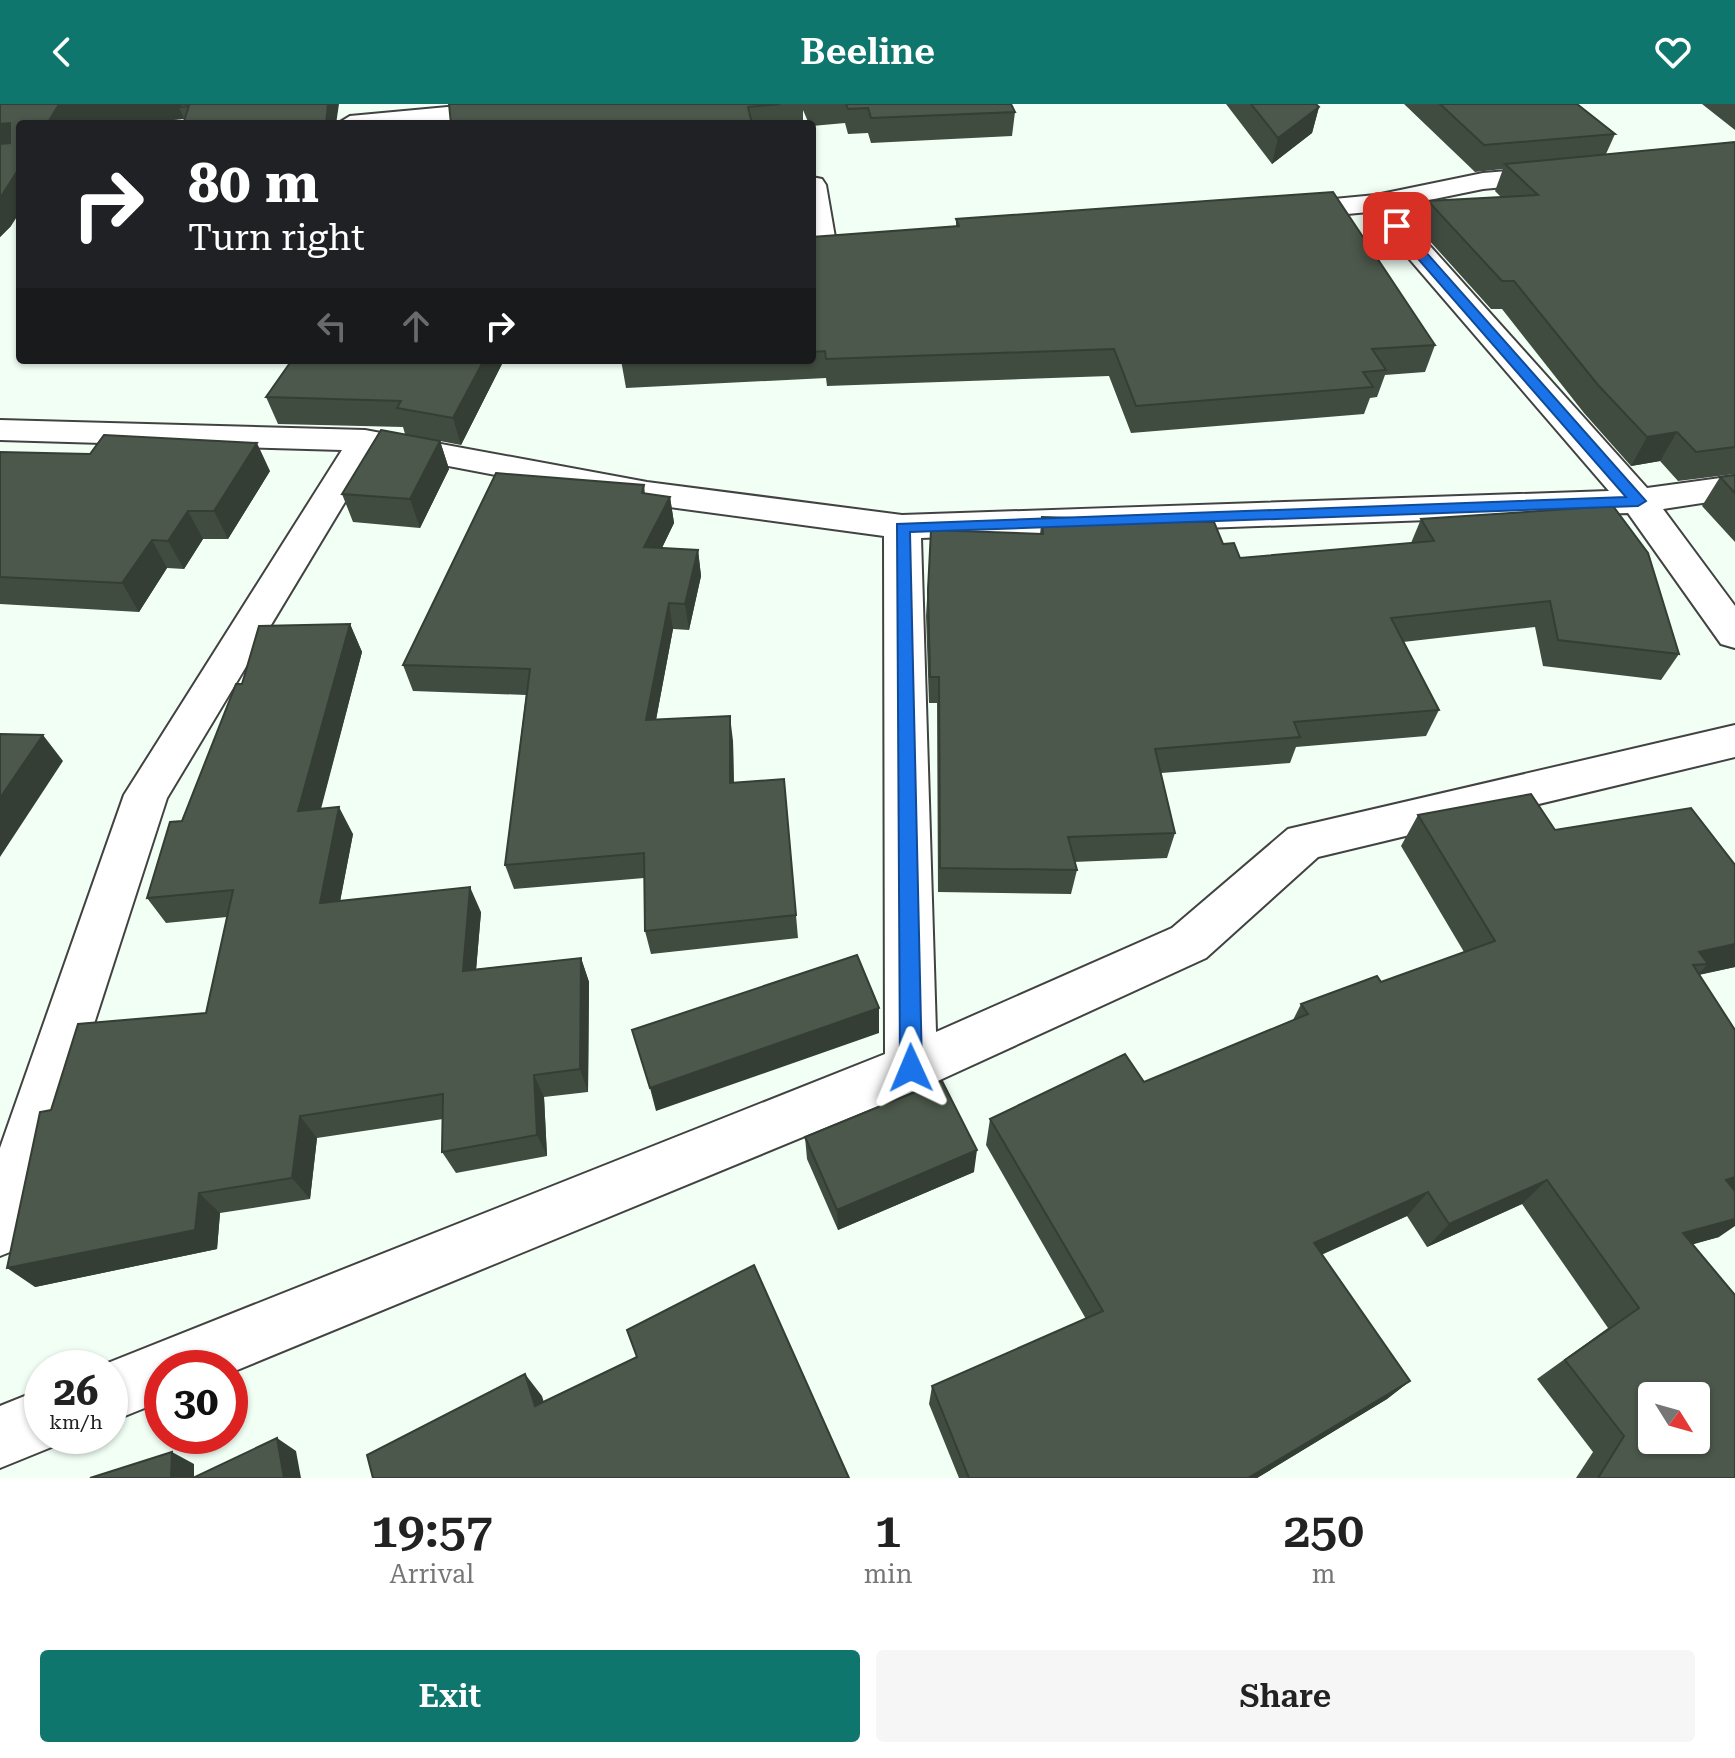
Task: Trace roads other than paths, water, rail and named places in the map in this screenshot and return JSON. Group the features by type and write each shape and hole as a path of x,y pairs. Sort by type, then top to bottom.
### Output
{"street":[{"path":"392,120 558,104"},
{"path":"1250,215 1376,203 1483,181 1590,172"},
{"path":"816,200 828,243"},
{"path":"1376,203 1638,501 1735,634"},
{"path":"0,430 365,440 647,493 902,527 1638,501 1735,487"},
{"path":"0,1228 146,795 365,440"},
{"path":"902,527 911,1068"},
{"path":"214,1350 911,1068 1189,943 1304,842 1734,741"},
{"path":"0,1437 24,1427"}]}
